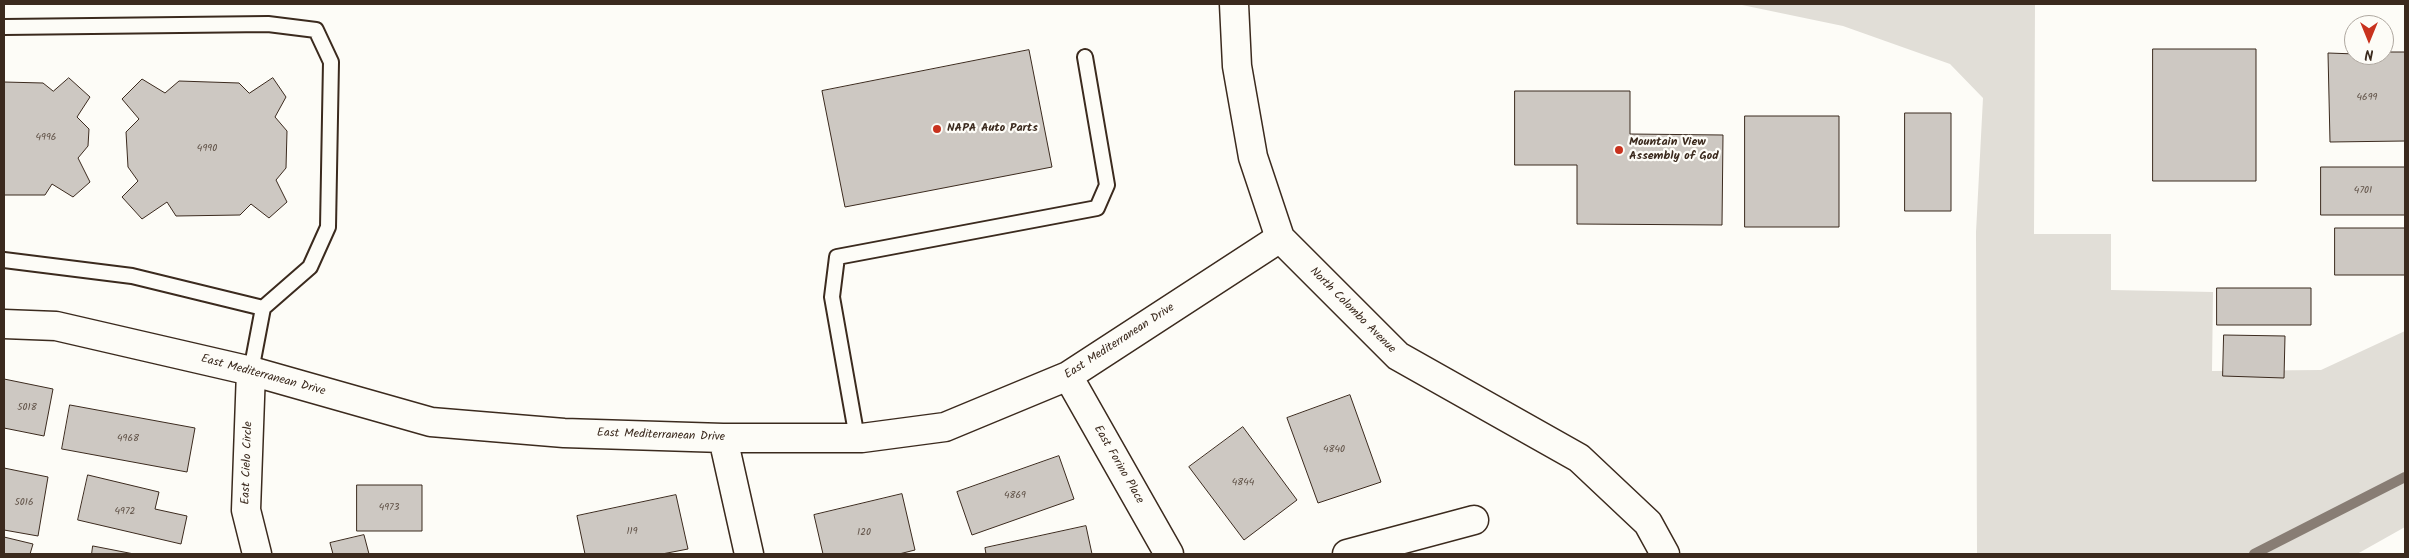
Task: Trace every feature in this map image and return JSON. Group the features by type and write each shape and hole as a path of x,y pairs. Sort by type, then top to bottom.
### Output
{"street":[{"name":"North Colombo Avenue","path":"1234,4 1237,66 1253,157 1280,238 1398,356 1579,458 1648,523 1665,554"},
{"name":"East Mediterranean Drive","path":"4,324 56,326 250,372 431,422 564,433 724,438 857,438 945,427 1068,376 1280,238"},
{"name":"East Cielo Circle","path":"250,372 246,510 257,554"},
{"name":"East Forino Place","path":"1068,376 1169,554"},
{"path":"724,438 750,554"},
{"path":"1347,554 1474,520"}],"lane":[{"path":"4,27 268,24 316,30 330,62 328,226 310,267 264,308 250,372"},
{"path":"857,438 832,297 838,257 1097,208 1107,184 1085,57"},
{"path":"4,260 132,276 264,308"}],"shaded area":[{"path":"2035,4 2034,234 2111,234 2111,290 2213,292 2212,371 2321,370 2405,331 2405,527 2357,554 1977,554 1976,232 1983,98 1950,64 1843,26 1742,5"}],"building":[{"path":"2153,49 2256,49 2256,181 2153,181"},
{"name":"NAPA Auto Parts","path":"1029,50 1052,167 845,207 822,91"},
{"path":"2394,52 2405,52 2405,141 2330,142 2328,53 2344,54 2344,65 2394,65"},
{"path":"69,78 90,97 77,117 89,129 88,146 78,158 90,182 73,197 52,184 45,195 4,195 4,82 43,83 53,91"},
{"path":"273,78 286,97 275,117 287,131 286,168 276,180 287,202 269,218 251,204 240,215 176,216 167,202 142,219 122,197 138,181 128,167 126,132 139,119 122,99 142,79 165,93 179,81 239,83 249,93"},
{"name":"Mountain View Assembly of God","path":"1515,91 1630,91 1630,134 1723,135 1722,225 1577,224 1577,165 1515,165"},
{"path":"1905,113 1951,113 1951,211 1905,211"},
{"path":"1745,116 1839,116 1839,227 1745,227"},
{"path":"2321,167 2405,167 2405,215 2321,215"},
{"path":"2335,228 2405,228 2405,275 2335,275"},
{"path":"2217,288 2311,288 2311,325 2217,325"},
{"path":"2224,335 2285,336 2284,378 2223,376"},
{"path":"4,379 53,389 44,436 4,428"},
{"path":"1350,395 1381,482 1318,503 1287,418"},
{"path":"70,405 195,428 187,472 62,449"},
{"path":"1243,427 1297,500 1244,540 1189,467"},
{"path":"1059,456 1074,499 972,535 957,492"},
{"path":"4,468 48,477 38,536 4,530"},
{"path":"88,475 159,492 155,509 187,516 181,544 78,520"},
{"path":"357,485 422,485 422,531 357,531"},
{"path":"902,494 915,550 899,554 823,554 814,515"},
{"path":"676,495 688,549 662,554 585,554 577,516"},
{"path":"1086,526 1092,554 986,554 985,548"},
{"path":"364,535 369,554 333,554 330,543"},
{"path":"4,537 33,544 30,554 4,554"},
{"path":"93,546 134,554 92,554"}],"waterway":[{"path":"2254,554 2405,477"}],"place":[{"name":"NAPA Auto Parts","path":"937,129"},
{"name":"Mountain View Assembly of God","path":"1619,150"}]}
